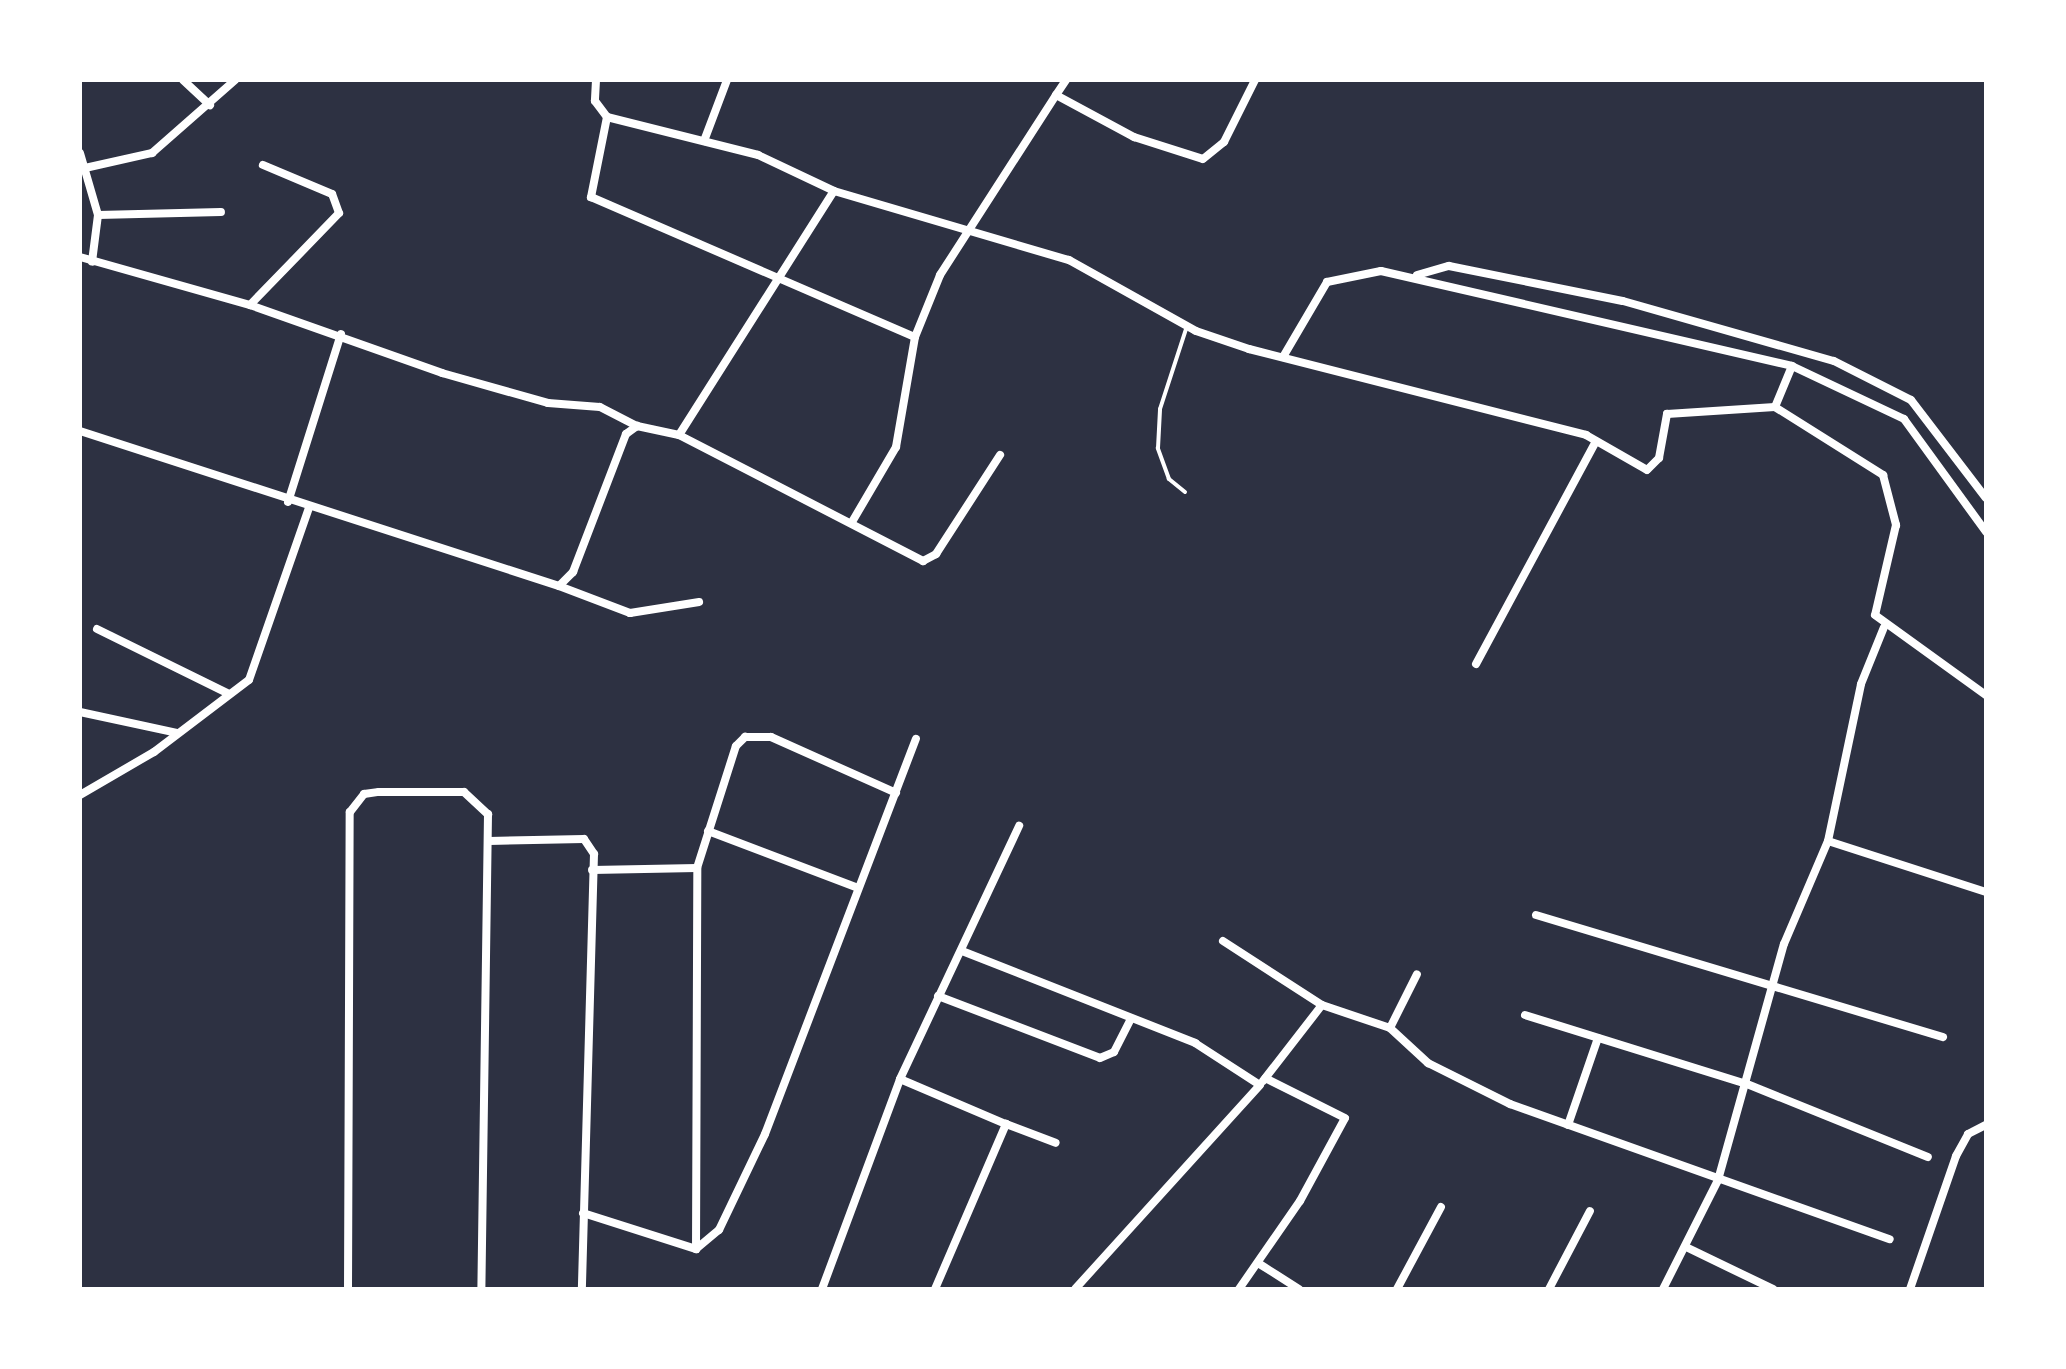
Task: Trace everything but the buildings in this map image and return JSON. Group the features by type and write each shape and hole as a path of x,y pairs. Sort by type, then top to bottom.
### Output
{"street":[{"path":"183,80 210,105"},
{"path":"85,168 152,153 235,80"},
{"path":"596,80 595,101 607,117 758,155 834,191 1093,270 1187,326 1283,357 1400,384 1596,441 1647,470 1659,458 1667,414 1775,407 1874,468 1890,487 1896,525 1873,607 1884,627 1986,695"},
{"path":"704,141 727,80"},
{"path":"852,522 896,447 915,337 925,302 1066,80"},
{"path":"1056,95 1134,137 1203,159 1224,142 1255,80"},
{"path":"607,117 591,197 782,275 915,337"},
{"path":"80,153 98,215 92,262"},
{"path":"250,305 339,213 332,194 263,165"},
{"path":"679,435 834,191"},
{"path":"98,215 221,212"},
{"path":"80,257 250,305 535,400 600,407 637,426 679,435 931,560 1000,455"},
{"path":"1416,275 1449,266 1623,301 1834,361 1911,400 1986,498"},
{"path":"1283,357 1327,282 1381,271 1416,275 1792,366 1904,419 1982,517 1986,532"},
{"path":"288,502 341,334"},
{"path":"1775,407 1792,366"},
{"path":"559,586 573,572 626,434 637,426"},
{"path":"80,431 288,502 559,586 630,613 699,602"},
{"path":"1476,664 1596,441"},
{"path":"80,795 177,733 252,674 309,508"},
{"path":"1663,1289 1718,1180 1774,981 1828,841 1861,684 1884,627"},
{"path":"97,629 229,694"},
{"path":"80,712 177,733"},
{"path":"696,1249 697,868 736,746 758,734 896,793"},
{"path":"696,1249 719,1230 765,1134 916,739"},
{"path":"348,1289 350,812 364,794 464,792 485,804 489,841 481,1289"},
{"path":"822,1289 900,1079 1019,826"},
{"path":"708,831 858,888"},
{"path":"489,841 584,839 592,846 582,1289"},
{"path":"1828,841 1986,892"},
{"path":"592,870 697,868"},
{"path":"1536,915 1774,981 1943,1037"},
{"path":"1223,941 1322,1005 1390,1028 1428,1063 1568,1125 1890,1239"},
{"path":"962,951 1208,1049 1263,1082 1345,1118 1258,1263 1239,1289"},
{"path":"1390,1028 1417,974"},
{"path":"938,996 1100,1058 1114,1052 1131,1019"},
{"path":"1075,1289 1263,1082 1322,1005"},
{"path":"1525,1015 1747,1084 1928,1157"},
{"path":"1568,1125 1598,1038"},
{"path":"900,1079 1056,1143"},
{"path":"935,1289 1008,1125"},
{"path":"1910,1289 1956,1156 1968,1134 1986,1125"},
{"path":"1397,1289 1441,1207"},
{"path":"1549,1289 1590,1211"},
{"path":"583,1213 696,1249"},
{"path":"1686,1247 1773,1289"},
{"path":"1258,1263 1299,1289"}],"lane":[{"path":"1185,492 1169,479 1158,448 1160,409 1187,326"}]}
